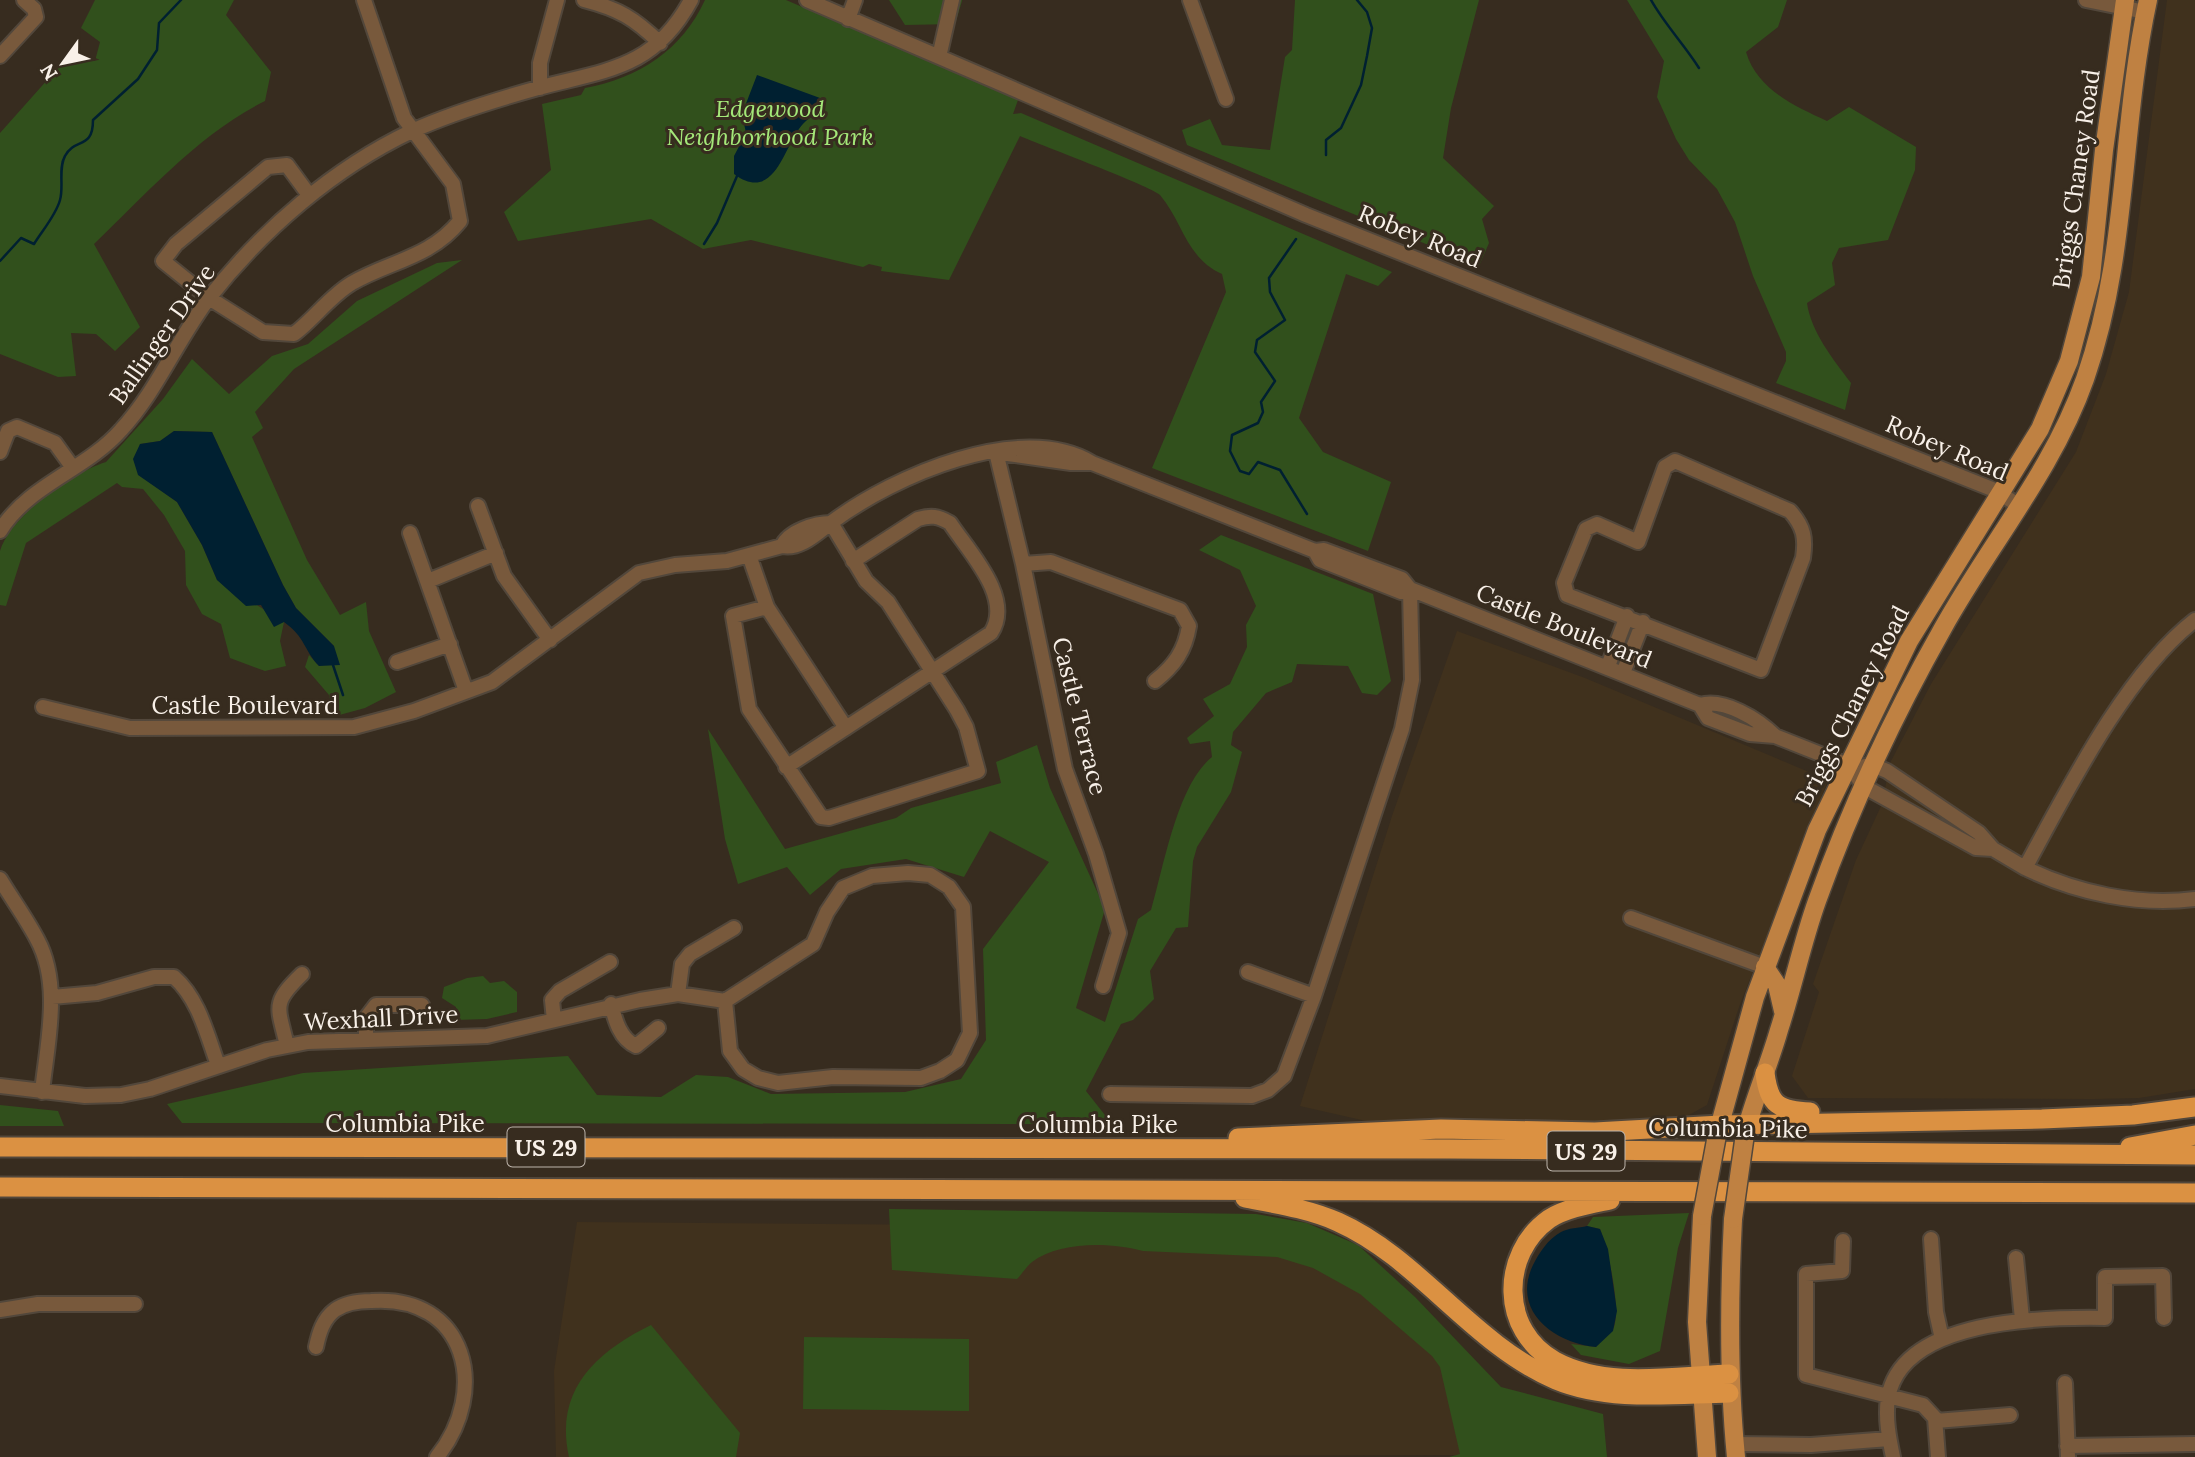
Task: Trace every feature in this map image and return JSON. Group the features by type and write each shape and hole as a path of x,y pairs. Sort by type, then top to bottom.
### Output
{"highway":[{"path":"1765,1073 1767,1092 1776,1104 1787,1111 1961,1119"},
{"path":"1091,1148 1441,1129 1595,1132 1746,1130 1961,1119 2133,1115 2195,1107"},
{"path":"2081,1156 2195,1135"},
{"name":"Columbia Pike","path":"0,1147 1091,1148 2195,1155"},
{"name":"US 29","path":"0,1187 2195,1193"},
{"path":"1200,1189 1293,1207 1338,1222 1409,1270 1508,1354 1558,1380 1605,1392 1656,1396 1701,1384"},
{"path":"1638,1193 1575,1208 1551,1218 1532,1234 1519,1252 1512,1277 1514,1304 1521,1325 1536,1347 1556,1362 1594,1374 1701,1384 1729,1383"},
{"path":"2064,1193 2195,1205"}],"main road":[{"name":"Briggs Chaney Road","path":"1707,1457 1697,1322 1702,1216 1719,1130 1765,967 1817,830 1909,641 2040,429 2069,361 2091,276 2104,150 2124,4"},
{"name":"Briggs Chaney Road","path":"1735,1450 1729,1383 1733,1219 1746,1130 1784,1014 1815,905 1840,840 1942,629 2020,506 2068,421 2104,319 2122,219 2129,110 2147,6"},
{"path":"1765,967 1777,985 1784,1014"}],"street":[{"path":"0,56 36,17 33,9 23,0"},
{"path":"309,195 286,164 268,167 176,244 163,261 209,298 263,332 294,334 351,284 445,239 460,221 453,184 404,118 364,0"},
{"path":"540,88 540,63 557,0"},
{"path":"584,0 614,8 634,18 660,43"},
{"name":"Ballinger Drive","path":"0,531 9,517 36,492 119,433 137,412 209,298 251,250 309,195 373,152 412,131 482,104 618,69 660,43 680,21 691,0"},
{"name":"Robey Road","path":"807,0 1306,215 2001,493 2020,506"},
{"path":"848,19 855,0"},
{"path":"939,57 952,0"},
{"path":"1190,0 1226,99"},
{"path":"2086,0 2147,6"},
{"path":"0,452 8,431 17,427 55,443 73,468"},
{"name":"Castle Boulevard","path":"43,707 130,728 324,729 366,724 492,682 639,573 675,565 727,561 782,546 790,548 822,533 831,523 909,479 950,461 1022,446 1074,452 1092,463 1315,551 1324,550 1402,579 1417,592 1608,666 1700,705 1708,718 1750,734 1775,736 1849,767"},
{"name":"Castle Terrace","path":"996,452 1023,564 1065,769 1096,854 1119,933 1103,986"},
{"path":"1675,461 1790,511 1801,524 1806,540 1803,558 1761,670 1643,622 1567,594 1564,583 1586,529 1597,524 1638,542 1665,467 1675,461"},
{"path":"478,506 496,553 517,596 550,640"},
{"path":"786,767 991,633 998,614 992,588 950,523 930,515 918,519 853,561"},
{"path":"767,607 733,616 749,709 821,817 829,818 978,771 966,727 888,602 866,581 831,523"},
{"path":"410,533 466,691"},
{"path":"428,581 496,553"},
{"path":"749,555 767,607 846,728"},
{"path":"1023,564 1051,562 1180,610 1189,626 1187,640 1174,666 1155,681"},
{"path":"1110,1094 1252,1096 1268,1090 1284,1076 1314,996 1402,729 1412,680 1409,625 1416,617 1417,592"},
{"path":"1608,666 1627,616"},
{"path":"2025,868 2120,704 2155,659 2195,620"},
{"path":"1623,673 1643,622"},
{"path":"397,662 450,644"},
{"path":"1849,767 1875,766 1979,833 1993,849 2025,868 2087,891 2113,897 2195,899"},
{"path":"1849,767 1865,787 1976,848 1993,849"},
{"path":"930,875 949,887 963,907 970,1033 957,1060 940,1071 921,1078 833,1077 778,1083 758,1078 743,1069 730,1051 725,1001 813,944 827,912 843,888 872,876 930,875"},
{"path":"0,879 38,940 48,967 52,997 42,1092"},
{"path":"1631,918 1765,967"},
{"path":"678,995 682,964 690,954 734,928"},
{"path":"554,1020 552,1000 560,991 610,962"},
{"path":"1248,972 1314,996"},
{"path":"287,1046 278,1007 281,994 302,974"},
{"path":"52,997 97,993 155,977 174,977 185,986 195,1004 218,1065"},
{"name":"Wexhall Drive","path":"0,1086 42,1092 121,1095 150,1089 218,1065 287,1046 366,1039 487,1036 611,1004 678,995 725,1001"},
{"path":"611,1004 616,1024 629,1043 636,1046 658,1028"},
{"path":"366,1039 366,1018 376,1005 422,1006"},
{"path":"1931,1240 1936,1312 1942,1339"},
{"path":"1843,1241 1842,1271 1806,1274 1806,1375 1923,1405 1931,1411 1936,1421 1938,1457"},
{"path":"2016,1258 2022,1319"},
{"path":"1893,1457 1889,1438 1888,1397 1901,1368 1911,1357 1942,1339 2022,1319 2105,1318 2105,1277 2163,1276 2164,1318"},
{"path":"316,1347 321,1326 336,1309 359,1302 384,1300 408,1305 433,1317 455,1338 465,1363 466,1396 452,1438 436,1457"},
{"path":"0,1310 38,1304 135,1304"},
{"path":"2065,1383 2068,1452 2195,1444"},
{"path":"1936,1421 2010,1415"},
{"path":"1735,1450 1811,1451 1889,1438"}],"shaded area":[{"path":"2167,0 2195,0 2195,1089 2139,1098 1808,1098 1792,1076 1819,992 1813,984 1856,860 1882,804 1890,763 1931,684 2076,452 2106,374 2129,292"},
{"path":"1457,631 1585,678 1828,780 1739,1007 1707,1105 1678,1121 1366,1121 1300,1106 1392,816"},
{"path":"577,1222 1066,1226 1278,1234 1444,1351 1461,1455 556,1457 554,1371"}],"green space":[{"path":"95,0 234,0 226,15 271,72 265,101 241,114 196,147 94,244 140,327 115,351 96,334 71,333 76,376 58,377 0,354 0,133 73,51 95,61 100,42 81,28"},
{"name":"Edgewood Neighborhood Park","path":"705,0 786,0 1018,100 1013,114 1021,113 1392,272 1378,286 1346,274 1299,418 1323,452 1391,482 1368,551 1152,468 1226,292 1222,274 1200,259 1160,195 1020,136 949,280 881,271 882,267 869,264 863,267 751,240 703,249 651,219 518,241 504,212 551,170 542,104 581,95 585,88 623,77 657,59 684,33"},
{"path":"889,0 962,1 955,24 905,25"},
{"path":"1295,0 1479,0 1451,108 1443,158 1494,206 1482,219 1489,243 1479,266 1187,145 1182,130 1210,119 1222,145 1270,150 1285,57 1292,50"},
{"path":"1627,0 1787,0 1778,27 1746,52 1759,76 1778,95 1827,121 1849,107 1916,147 1915,170 1888,240 1839,248 1832,263 1835,285 1807,303 1818,335 1851,383 1845,410 1776,383 1786,361 1786,352 1753,276 1735,222 1717,189 1689,160 1657,97 1664,61"},
{"path":"462,260 294,369 255,412 263,428 252,437 307,560 340,615 366,602 369,631 396,692 365,708 332,717 329,695 305,667 309,655 319,666 334,646 296,608 212,432 174,431 160,441 140,444 138,474 177,502 202,545 217,580 284,622 280,641 286,666 265,671 230,658 221,624 202,614 186,585 185,551 164,515 143,489 122,487 117,483 26,543 6,606 0,605 0,551 16,524 61,485 106,462 163,399 192,359 229,394 272,356 308,344 357,301 437,263"},
{"path":"1221,535 1373,594 1391,681 1377,695 1362,693 1348,666 1297,664 1292,682 1266,693 1233,732 1231,745 1242,752 1231,792 1197,847 1193,861 1188,927 1176,928 1150,971 1154,999 1133,1020 1121,1024 1086,1091 1112,1124 182,1123 167,1104 303,1073 568,1056 597,1095 661,1097 696,1075 728,1077 771,1094 905,1092 961,1079 986,1040 983,949 1049,862 990,831 964,877 906,859 841,869 810,895 787,867 738,884 725,839 708,729 785,849 896,818 911,808 1001,783 996,762 1037,745 1050,788 1105,909 1076,1008 1105,1022 1138,919 1151,910 1181,806 1200,770 1212,757 1210,741 1190,744 1187,738 1214,716 1203,699 1230,684 1247,647 1246,625 1256,606 1240,570 1199,550"},
{"path":"483,976 490,983 504,981 517,992 517,1012 487,1019 454,1020 456,1007 442,998 444,987 467,978"},
{"path":"0,1105 58,1111 64,1126 0,1126"},
{"path":"889,1209 1256,1214 1307,1223 1358,1245 1415,1297 1501,1387 1603,1414 1607,1457 1449,1457 1460,1454 1440,1367 1432,1356 1360,1294 1313,1268 1277,1257 1143,1251 1116,1246 1086,1245 1043,1255 1030,1264 1017,1279 892,1270"},
{"path":"1689,1213 1678,1248 1660,1351 1629,1364 1581,1355 1571,1344 1596,1347 1613,1329 1616,1318 1613,1278 1603,1238 1600,1229 1587,1226 1593,1217"},
{"path":"651,1325 740,1433 736,1457 569,1457 566,1433 568,1412 574,1393 584,1376 613,1348"},
{"path":"804,1337 969,1339 969,1411 803,1409"}],"water":[{"path":"757,75 820,98 818,106 793,138 775,171 758,182 747,181 734,174 734,156 746,133 742,114"},
{"path":"174,431 212,432 283,585 296,608 334,646 340,665 319,666 301,638 284,622 274,627 261,605 246,606 217,580 202,545 177,502 138,475 133,459 140,444 160,441"},
{"path":"1587,1226 1600,1229 1608,1249 1617,1311 1613,1331 1596,1347 1565,1339 1552,1331 1540,1322 1528,1297 1528,1282 1533,1265 1544,1247 1561,1232"}],"waterway":[{"path":"0,261 21,238 34,244 58,206 65,156 69,150 87,140 93,120 138,79 157,50 159,23 181,0"},
{"path":"1326,155 1326,140 1341,128 1361,85 1367,56 1372,28 1367,12 1357,0"},
{"path":"1651,0 1699,68"},
{"path":"704,244 717,223 737,176"},
{"path":"1296,239 1269,278 1270,292 1285,320 1257,340 1255,352 1275,381 1261,402 1263,412 1258,423 1232,435 1230,451 1240,471 1249,474 1258,462 1280,470 1307,514"},
{"path":"333,665 343,695"}]}
